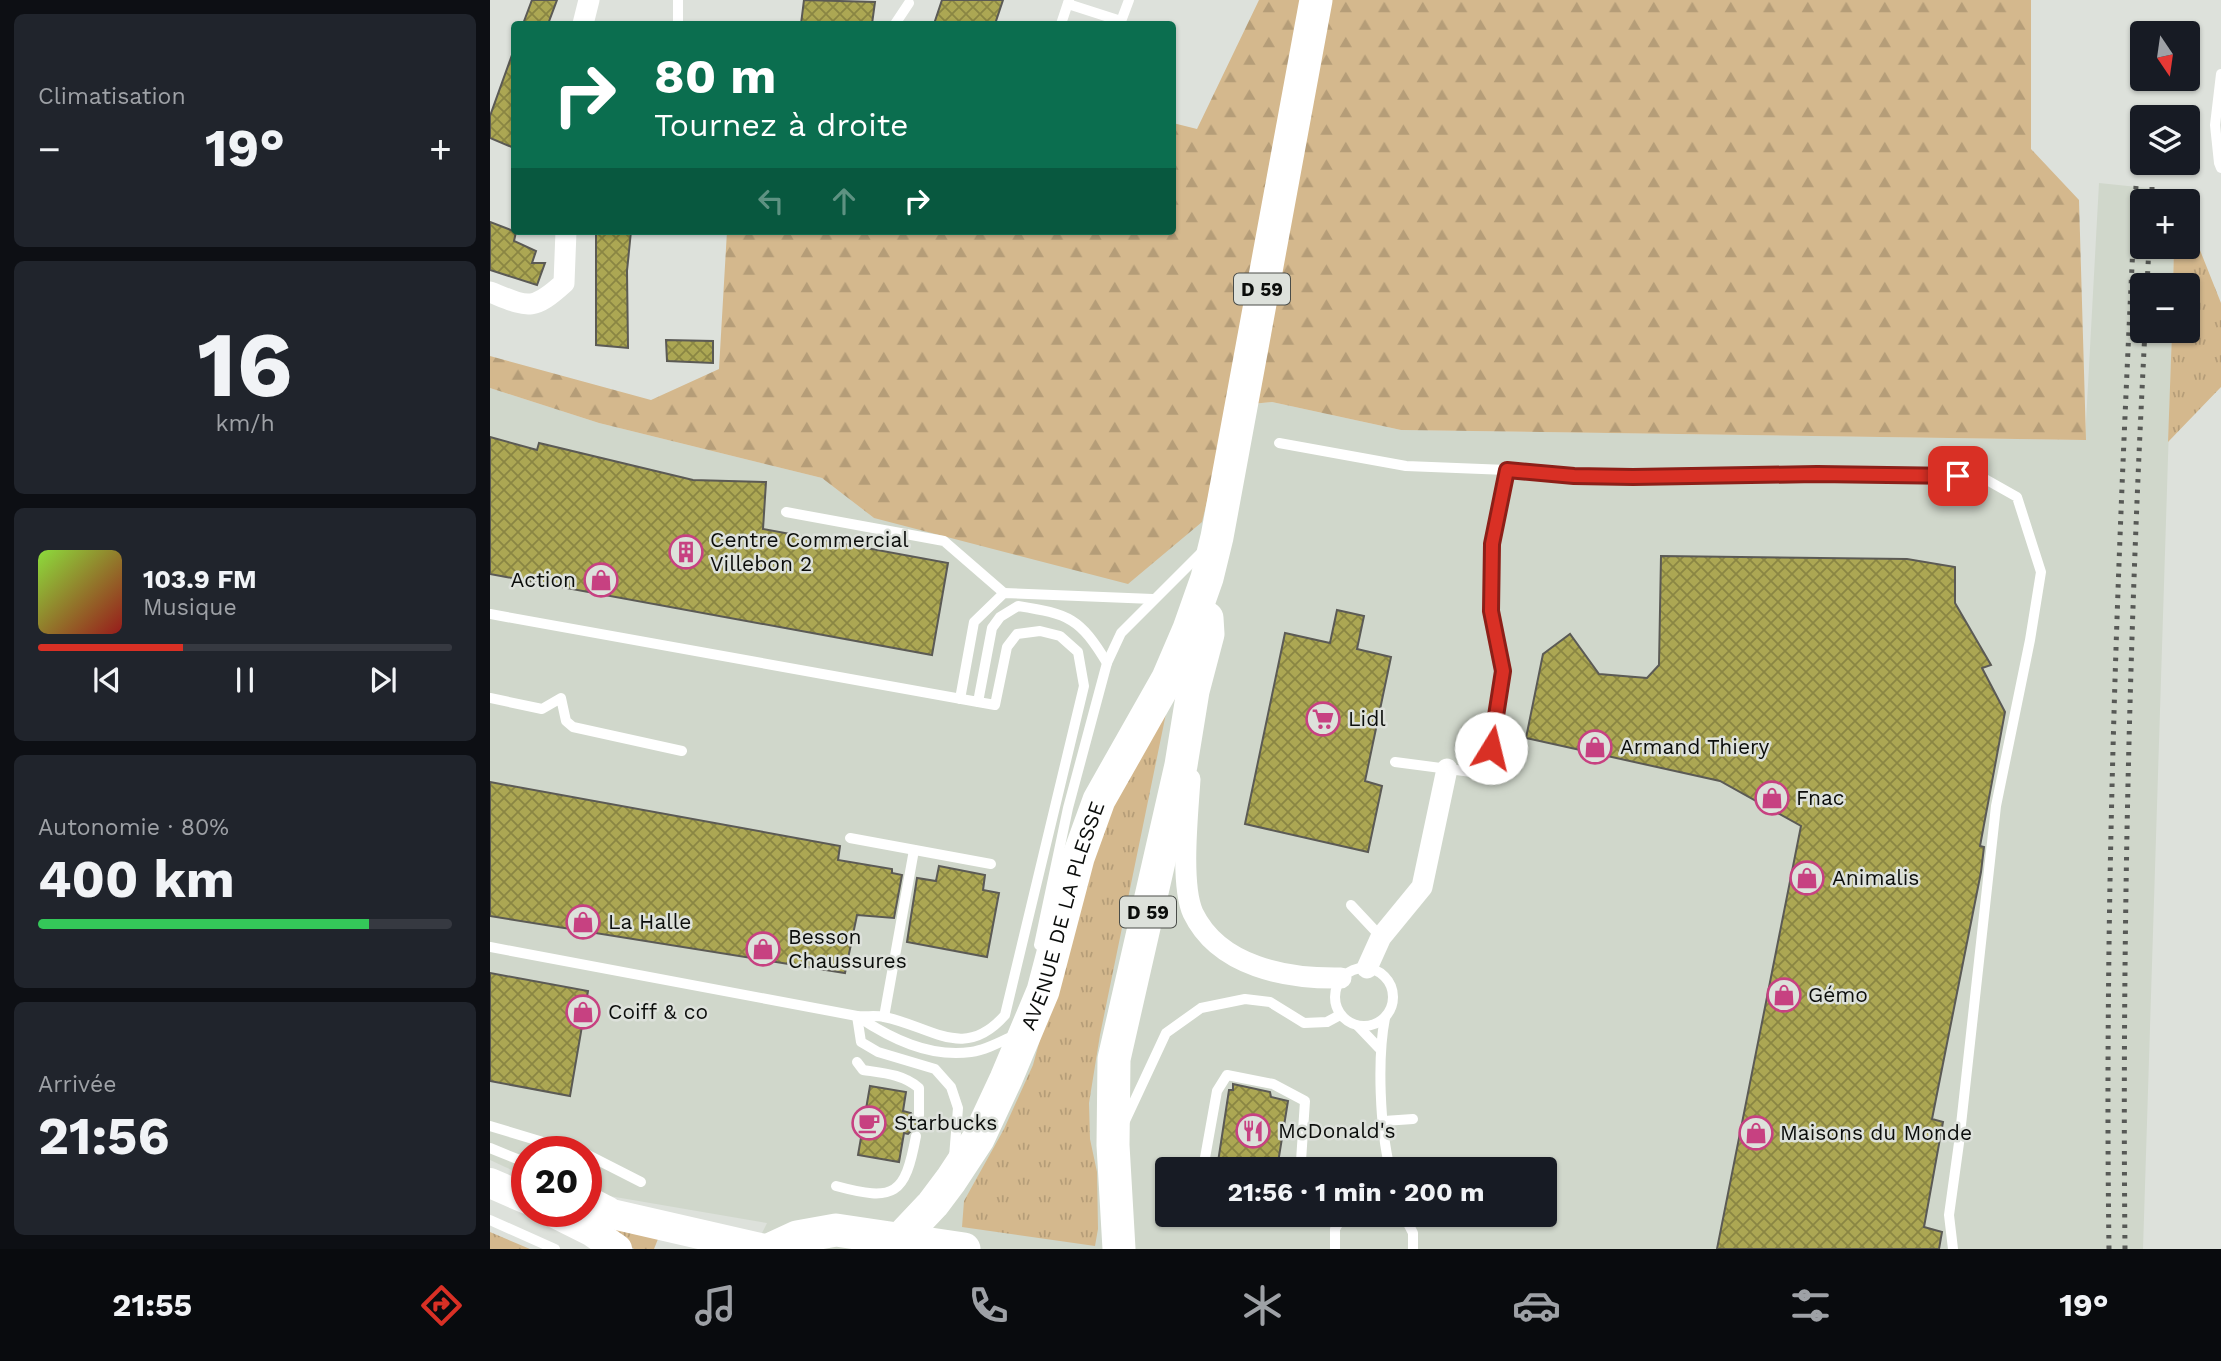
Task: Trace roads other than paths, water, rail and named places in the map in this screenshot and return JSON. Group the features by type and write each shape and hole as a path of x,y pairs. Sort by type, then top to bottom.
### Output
{"main road":[{"name":"AVENUE DE LA PLESSE","path":"899,1240 933,1204 978,1139 1043,991 1078,858 1099,800 1167,678 1189,629 1207,578 1217,537 1316,0"},
{"name":"AVENUE DE LA PLESSE","path":"1119,1249 1113,1145 1114,1059 1181,765 1193,691 1208,634 1207,578"},
{"path":"771,1249 797,1237 836,1230 964,1249"}],"street":[{"path":"584,21 589,0"},
{"path":"490,292 527,306 545,300 564,283 566,235"},
{"path":"1193,691 1185,872 1192,912 1214,943 1245,962 1282,974 1341,978"},
{"path":"1367,968 1381,937 1422,887 1447,769"},
{"path":"602,1212 765,1249"},
{"path":"583,1227 617,1249"}],"lane":[{"path":"678,0 678,21"},
{"path":"1121,21 1129,0"},
{"path":"1062,21 1068,2 1115,21"},
{"path":"897,21 909,3"},
{"path":"2221,74 2215,125 2218,163 2221,168"},
{"path":"1279,443 1406,466 1574,476 1978,475 2017,498 2041,572 1996,806 1961,1129 1949,1215 1953,1249"},
{"path":"1395,762 1487,774 1503,671 1491,611 1492,544 1507,470"},
{"path":"786,512 944,541 1004,593 1153,599"},
{"path":"1036,955 1068,808 1107,663 1121,633 1217,537"},
{"path":"960,699 974,622 1004,593"},
{"path":"978,702 992,628 1000,617 1018,606 1050,611 1074,620 1093,639 1107,663"},
{"path":"490,614 995,705 1007,647 1017,634 1040,631 1060,636 1079,652 1084,685 1005,1014 993,1028 982,1034 962,1039 946,1038 884,1017 857,1016 490,947"},
{"path":"490,698 542,709 561,698 566,721 573,727 682,751"},
{"path":"850,838 991,864"},
{"path":"884,1017 914,850"},
{"path":"1351,905 1381,937"},
{"path":"1379,1048 1358,1026 1340,1015 1334,996 1341,978 1357,968 1367,968 1384,975 1393,991 1379,1048 1387,1157"},
{"path":"857,1016 888,1037 905,1043 954,1053 972,1052 991,1047 1027,1030 1030,994"},
{"path":"1113,1145 1166,1033 1201,1008 1245,999 1270,1002 1304,1023 1327,1022 1340,1015"},
{"path":"857,1016 861,1042 878,1052 935,1069 950,1087 958,1108 951,1180"},
{"path":"1358,1026 1376,1024 1385,1018"},
{"path":"858,1062 863,1069 895,1075 919,1088 919,1115"},
{"path":"1205,1157 1216,1091 1227,1075 1273,1084 1305,1101 1301,1157"},
{"path":"1384,1121 1413,1119"},
{"path":"490,1126 523,1136"},
{"path":"836,1186 857,1192 891,1191 899,1186 910,1168 916,1136"},
{"path":"490,1148 511,1157"},
{"path":"602,1162 641,1182"},
{"path":"602,1197 653,1223"},
{"path":"490,1220 555,1249"},
{"path":"1335,1249 1336,1227"},
{"path":"1410,1227 1413,1233 1413,1249"}],"railway":[{"path":"2109,1249 2109,983 2114,718 2136,186"},
{"path":"2148,259 2148,273"},
{"path":"2125,1249 2128,790 2144,343"}],"place":[{"name":"Centre Commercial Villebon 2","path":"686,552"},
{"name":"Action","path":"601,580"},
{"name":"Lidl","path":"1323,719"},
{"name":"Armand Thiery","path":"1595,747"},
{"name":"Fnac","path":"1772,798"},
{"name":"Animalis","path":"1807,878"},
{"name":"La Halle","path":"583,922"},
{"name":"Besson Chaussures","path":"763,949"},
{"name":"Gémo","path":"1784,995"},
{"name":"Coiff & co","path":"583,1012"},
{"name":"Starbucks","path":"869,1123"},
{"name":"McDonald's","path":"1253,1131"},
{"name":"Maisons du Monde","path":"1756,1133"}]}
